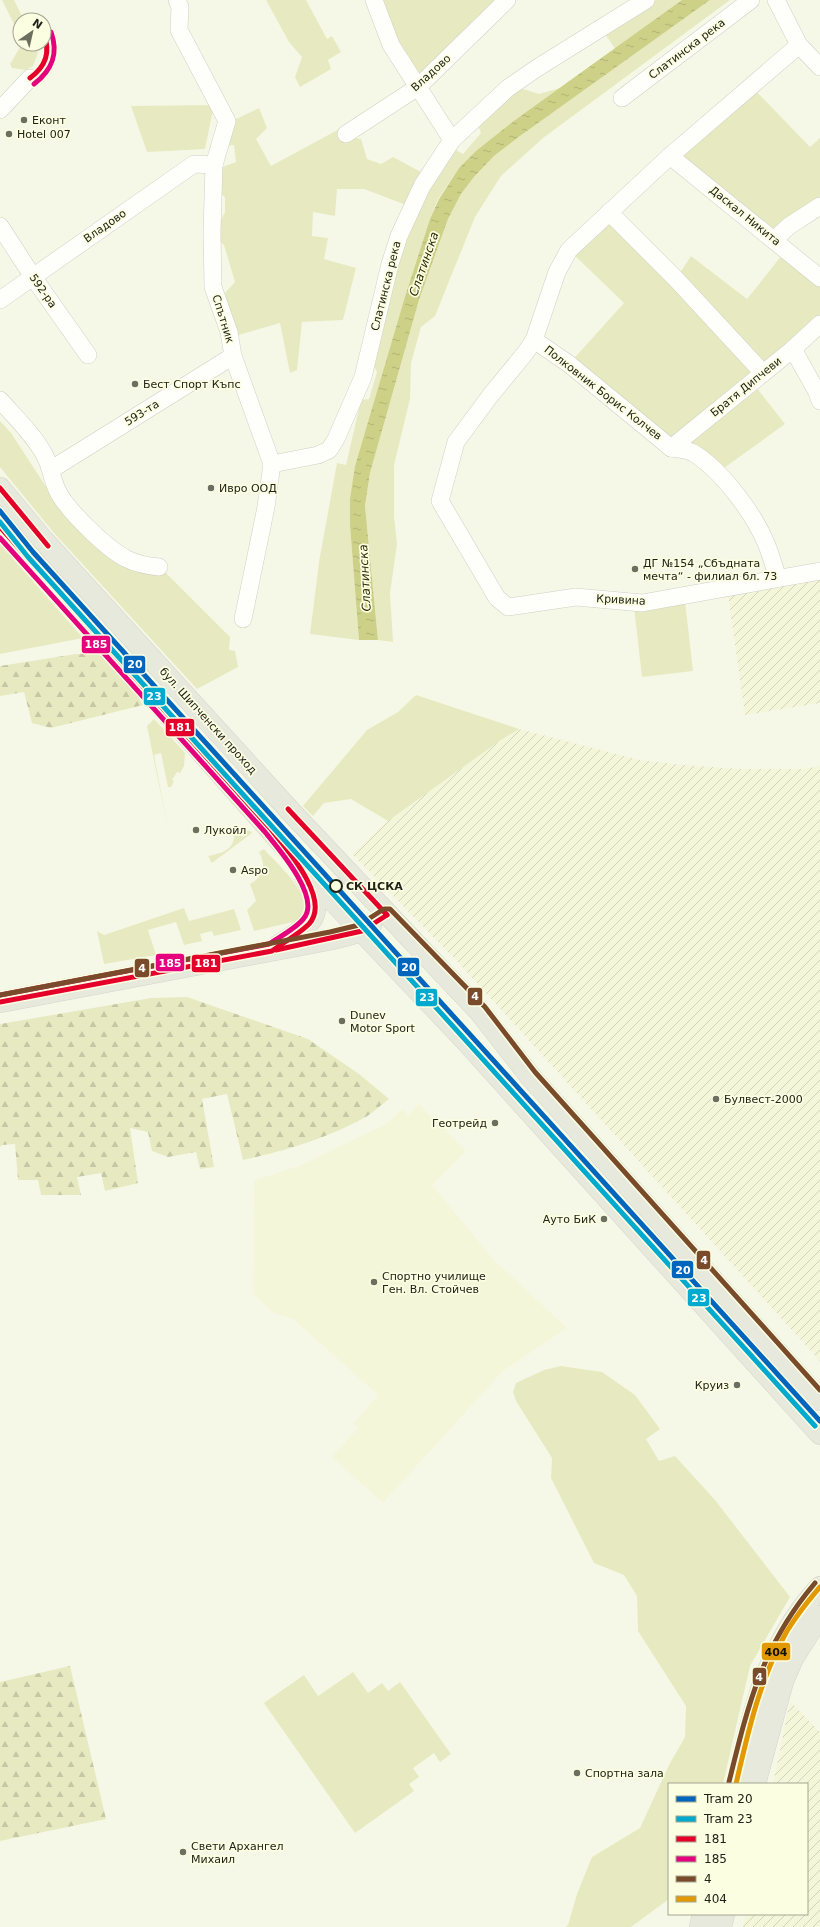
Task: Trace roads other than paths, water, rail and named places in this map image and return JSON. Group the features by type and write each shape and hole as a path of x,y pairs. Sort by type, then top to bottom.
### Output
{"main road":[{"name":"бул. Шипченски проход","path":"0,488 44,541 93,596 387,915 480,1012 530,1076 820,1400"},
{"path":"0,527 294,857 460,1035 820,1434"},
{"path":"272,951 309,924 315,912 313,892 294,857"},
{"path":"0,1002 332,939 362,931 387,915"},
{"path":"736,1783 754,1712 773,1657 790,1624 805,1602 820,1587"},
{"path":"756,1783 783,1681 793,1658 820,1616"},
{"path":"700,1927 703,1915"},
{"path":"721,1927 724,1915"}],"street":[{"name":"Спътник","path":"177,0 180,7 180,30 227,121 214,165 212,232 213,287 229,332 233,356 272,464 266,507 243,619"},
{"path":"374,0 391,45 452,140"},
{"name":"Владово","path":"346,134 418,87 507,0"},
{"name":"Слатинска река","path":"272,464 318,455 329,450 336,439 350,410 363,377 398,236 422,186 452,140 483,110 514,84 646,0"},
{"name":"Слатинска река","path":"622,98 751,0"},
{"path":"776,0 799,45 820,67"},
{"name":"Кривина","path":"799,45 670,156 569,250 557,272 534,340 456,442 440,501 497,598 508,607 576,598 642,603 820,571"},
{"path":"0,110 30,78"},
{"name":"Даскал Никита","path":"670,156 820,278"},
{"name":"Владово","path":"0,300 194,164 214,165"},
{"path":"774,240 789,226 820,206"},
{"path":"609,212 676,279 763,373"},
{"name":"592-ра","path":"0,226 33,277 88,355"},
{"name":"Братя Дипчеви","path":"671,448 793,349 820,324"},
{"name":"Полковник Борис Колчев","path":"534,340 569,364 671,448"},
{"path":"793,349 817,392 820,401"},
{"name":"593-та","path":"52,469 233,356"},
{"path":"0,400 21,423 44,454 52,469 56,487 61,497 105,543 127,559 143,565 159,567"},
{"path":"671,448 685,449 695,453 717,473 746,507 766,543 778,578"}],"water":[{"name":"Слатинска","path":"682,0 710,0 494,156 474,177 461,194 448,219 419,300 370,473 365,506 378,640 359,640 350,526 350,499 355,466 405,297 430,219 439,199 459,168 476,151 515,120"}],"tram line":[{"name":"20","path":"0,511 33,552 820,1421"},
{"name":"23","path":"0,522 28,557 815,1426"}],"place":[{"name":"Еконт","path":"24,120"},
{"name":"Hotel 007","path":"9,134"},
{"name":"Бест Спорт Къпс","path":"135,384"},
{"name":"Ивро ООД","path":"211,488"},
{"name":"ДГ №154 „Сбъдната мечта“ - филиал бл. 73","path":"635,569"},
{"name":"Лукойл","path":"196,830"},
{"name":"Aspo","path":"233,870"},
{"name":"СК ЦСКА","path":"336,886"},
{"name":"Dunev Motor Sport","path":"342,1021"},
{"name":"Булвест-2000","path":"716,1099"},
{"name":"Геотрейд","path":"495,1123"},
{"name":"Ауто БиК","path":"604,1219"},
{"name":"Спортно училище Ген. Вл. Стойчев","path":"374,1282"},
{"name":"Круиз","path":"737,1385"},
{"name":"Спортна зала","path":"577,1773"},
{"name":"Свети Архангел Михаил","path":"183,1852"}]}
